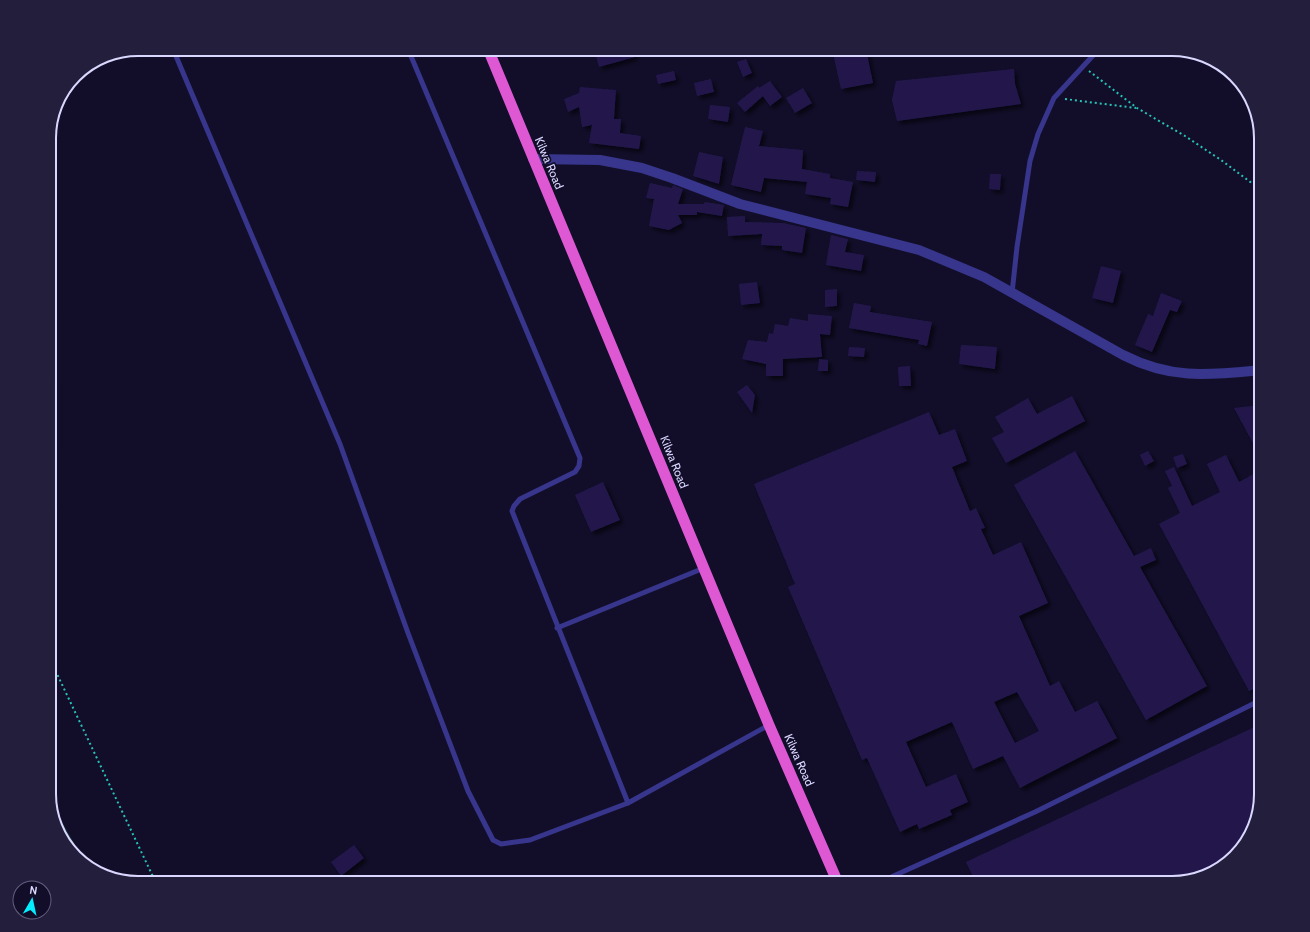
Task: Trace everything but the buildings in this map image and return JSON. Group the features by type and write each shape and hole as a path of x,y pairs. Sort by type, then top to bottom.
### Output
{"highway":[{"name":"Kilwa Road","path":"491,56 769,725 835,876"}],"street":[{"path":"533,159 600,160 642,168 740,204 919,250 959,266 1012,293 1123,355 1148,367 1184,374 1211,374 1254,371"}],"lane":[{"path":"176,56 338,437 457,762 486,830 493,840 502,844 514,844 530,840 628,803 769,725"},
{"path":"411,56 580,458 579,466 575,472 520,499 512,511 628,803"},
{"path":"1012,293 1017,247 1030,161 1045,114 1054,98 1092,56"},
{"path":"558,628 704,568"},
{"path":"893,876 1035,812 1254,703"}],"path":[{"path":"1082,66 1137,108 1197,144 1254,185"},
{"path":"1054,98 1137,108"},
{"path":"56,672 153,876"}],"green space":[{"path":"60,818 78,850 64,830"}]}
